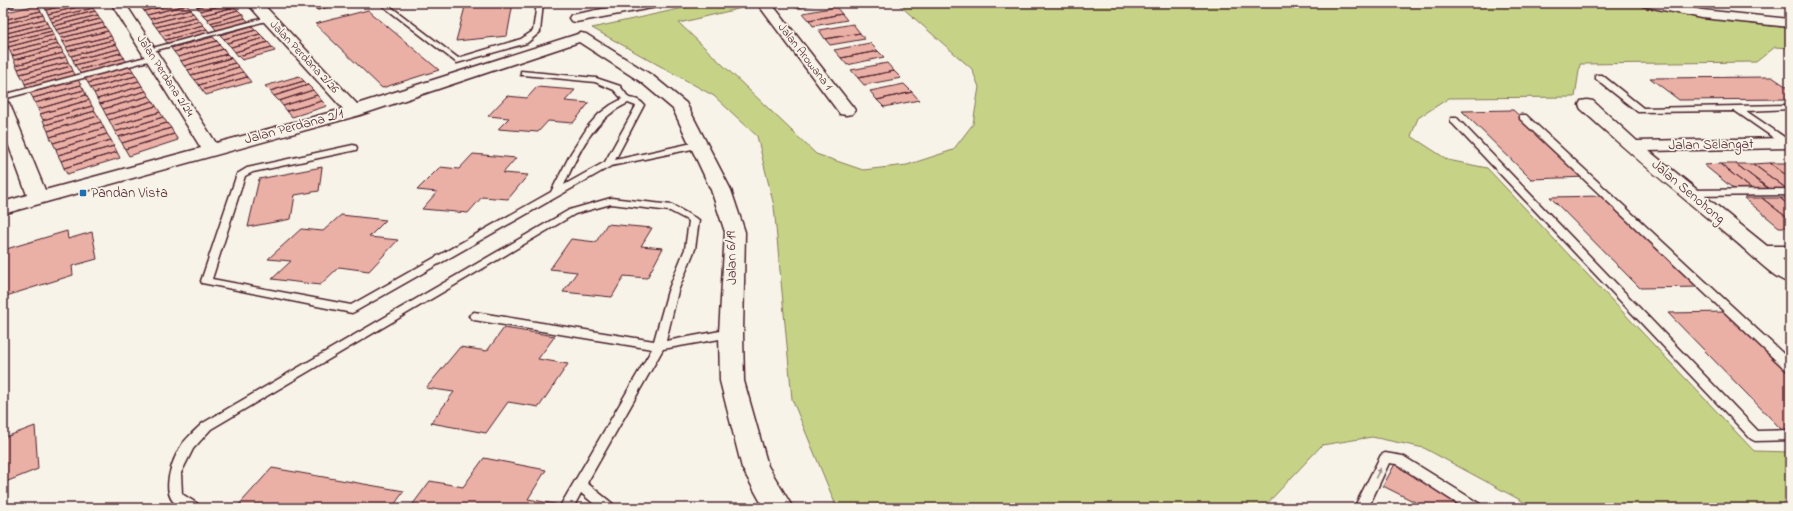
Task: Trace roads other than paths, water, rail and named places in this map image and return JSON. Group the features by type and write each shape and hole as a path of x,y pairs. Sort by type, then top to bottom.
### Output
{"street":[{"path":"3,4 8,3"},
{"name":"Jalan Perdana 2/24","path":"118,3 211,149"},
{"name":"Jalan Perdana 2/26","path":"254,3 354,112"},
{"path":"575,3 579,27"},
{"name":"Jalan Perdana 2/1","path":"3,208 211,149 354,112 579,27 657,3"},
{"name":"Jalan Arowana 1","path":"764,3 846,110"},
{"path":"1648,3 1702,14 1790,23"},
{"name":"Jalan 6/19","path":"579,27 647,79 680,107 697,145 721,190 735,232 731,333 732,380 755,468 779,508"},
{"name":"Jalan Senohong","path":"1587,105 1632,146 1790,276"},
{"path":"3,107 38,198"},
{"name":"Jalan Selangat","path":"1632,146 1789,144"},
{"path":"1761,252 1790,252"}],"lane":[{"path":"318,7 335,3"},
{"path":"382,3 457,61 524,41 536,32 540,3"},
{"path":"3,97 268,19"},
{"path":"524,73 596,80 617,88 627,100"},
{"path":"1599,77 1641,110 1790,107"},
{"path":"555,194 588,130 613,104 627,100 635,101 640,106 608,164"},
{"path":"1737,109 1789,144"},
{"path":"1523,117 1790,367"},
{"path":"1454,120 1755,436 1790,435"},
{"path":"353,148 250,170 241,174 206,282 352,309 608,164 697,145"},
{"path":"1688,193 1790,192"},
{"path":"193,508 176,497 175,473 188,446 207,426 572,212 611,201 672,208 694,220 694,238 688,259 673,292 659,346 566,508"},
{"path":"474,316 659,346 731,333"},
{"path":"1361,508 1386,458 1399,459 1475,508"},
{"path":"580,484 608,508"}],"place":[{"name":"Pandan Vista","path":"83,193"}]}
